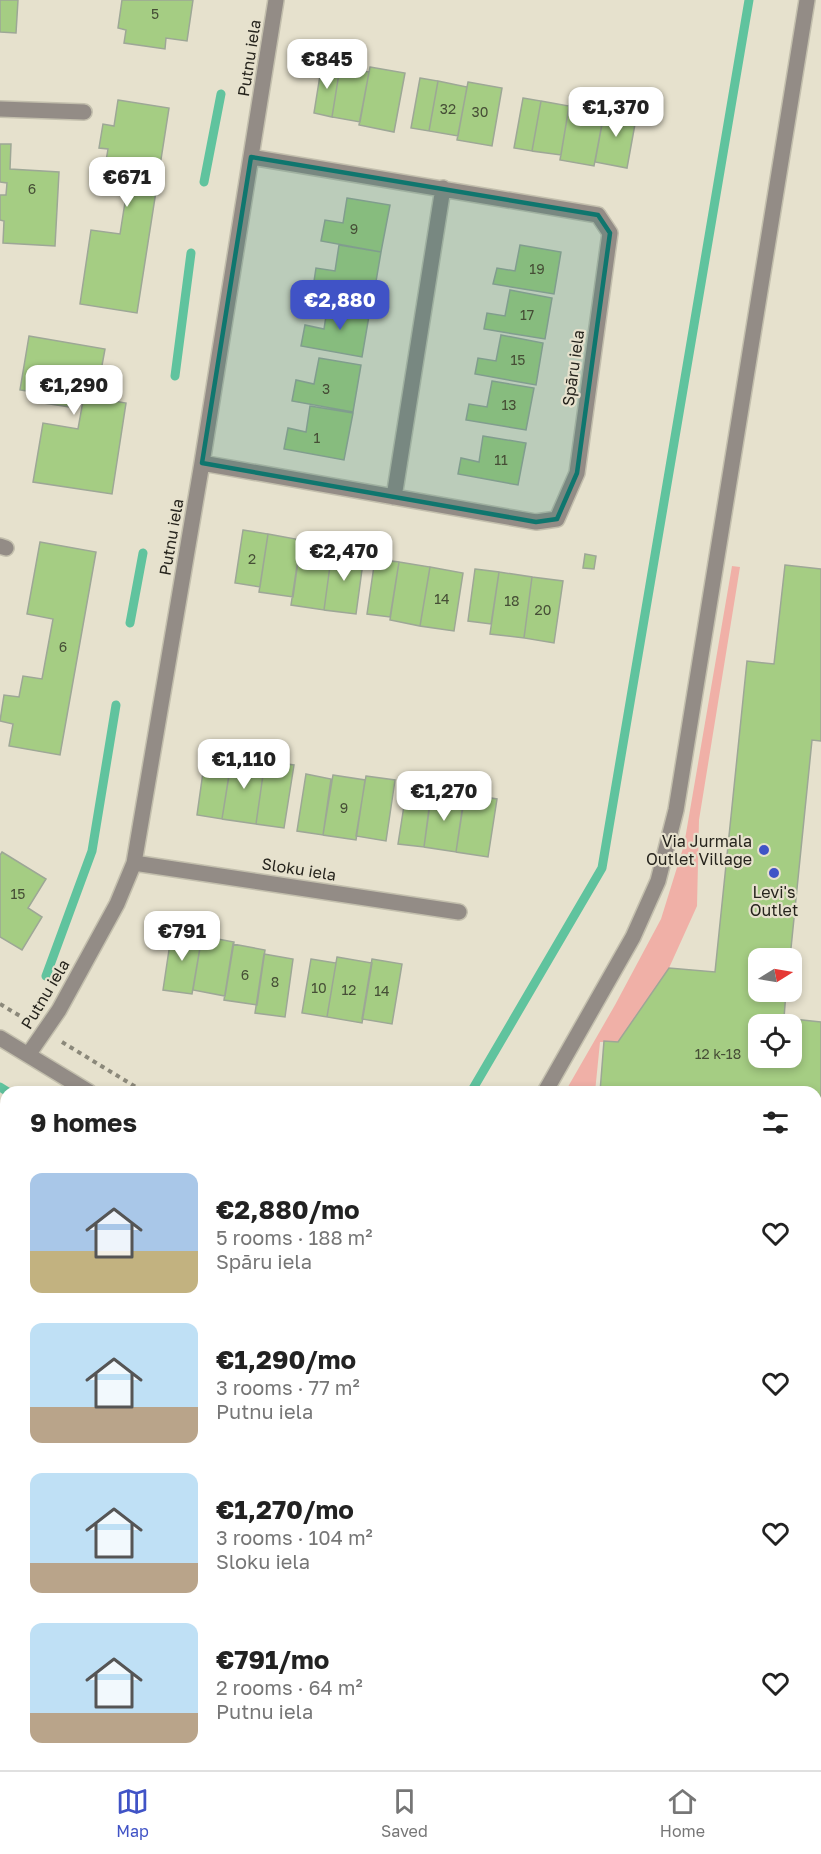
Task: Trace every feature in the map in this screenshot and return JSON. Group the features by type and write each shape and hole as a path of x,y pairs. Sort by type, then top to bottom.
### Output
{"street":[{"name":"Putnu iela","path":"28,1055 59,1010 117,904 134,862 202,463 276,0"},
{"path":"548,1086 633,937 657,881 676,810 807,0"},
{"path":"0,109 84,112"},
{"name":"Spāru iela","path":"202,463 536,522 557,519 577,473 610,233 598,215 251,157"},
{"path":"394,496 443,189"},
{"name":"Sloku iela","path":"134,862 459,912"},
{"path":"0,1038 79,1086"}],"path":[{"path":"0,1004 134,1086"}],"highlighted area":[{"path":"251,157 598,215 610,233 577,473 557,519 536,522 202,463"}],"shaded area":[{"path":"732,566 740,567 699,820 697,906 669,968 618,1042 600,1042 596,1086 568,1086 661,919 684,845"}],"building":[{"path":"0,0 18,0 16,33 0,32"},
{"path":"122,0 193,0 187,41 166,38 165,49 124,43 126,30 118,28"},
{"path":"322,63 340,67 332,117 314,113"},
{"path":"340,67 369,72 360,122 332,117"},
{"path":"370,67 405,73 394,132 359,125"},
{"path":"420,78 438,81 429,131 411,128"},
{"path":"438,81 467,87 458,136 429,131"},
{"path":"468,82 502,88 492,146 457,140"},
{"path":"523,98 541,101 532,151 514,148"},
{"path":"118,100 169,108 137,313 80,304 91,230 120,234 129,177 104,173 108,149 99,148 103,124 114,126"},
{"path":"541,101 569,106 561,155 532,151"},
{"path":"570,101 605,108 594,166 560,160"},
{"path":"605,108 637,113 627,168 595,162"},
{"path":"0,144 11,144 10,169 59,172 55,246 3,243 4,221 0,220 0,195 6,195 7,183 0,182"},
{"path":"347,198 390,205 381,252 321,241 325,220 343,223"},
{"path":"339,245 381,252 373,299 313,288 316,268 335,271"},
{"path":"520,245 561,252 554,294 493,284 497,268 515,271"},
{"path":"510,290 552,298 545,339 484,329 487,313 505,316"},
{"path":"328,303 370,310 362,357 301,346 305,325 324,329"},
{"path":"501,335 543,343 536,385 475,374 478,358 496,361"},
{"path":"29,336 105,349 96,398 126,403 112,494 33,482 43,423 78,429 83,401 70,399 69,407 44,403 45,394 20,390"},
{"path":"319,358 361,365 353,412 292,401 296,380 314,384"},
{"path":"492,381 534,388 526,430 466,420 469,404 487,407"},
{"path":"310,406 353,413 344,460 284,449 288,428 306,432"},
{"path":"483,436 526,443 518,485 458,474 461,458 479,462"},
{"path":"243,530 268,534 260,587 235,583"},
{"path":"268,534 301,540 293,597 259,592"},
{"path":"40,542 96,552 60,755 9,746 13,724 0,721 4,695 19,697 23,676 42,679 53,619 27,614"},
{"path":"300,546 332,551 324,610 291,605"},
{"path":"332,551 364,555 356,614 324,610"},
{"path":"585,554 596,556 594,569 583,568"},
{"path":"375,559 399,562 390,617 367,614"},
{"path":"399,562 430,567 420,626 390,620"},
{"name":"Via Jurmala Outlet Village","path":"785,565 821,569 821,741 812,740 791,948 748,948 748,1002 785,1002 784,1014 748,1014 748,1068 802,1068 802,1020 821,1022 821,1086 600,1086 604,1041 618,1042 669,968 715,972 747,661 774,664"},
{"path":"430,567 463,573 454,631 420,626"},
{"path":"475,569 499,572 491,624 468,621"},
{"path":"499,572 532,577 524,638 490,634"},
{"path":"532,577 563,581 554,643 524,638"},
{"path":"232,757 265,761 256,824 222,819"},
{"path":"205,758 231,762 222,819 197,815"},
{"path":"265,761 294,765 284,828 256,824"},
{"path":"306,774 331,779 323,835 297,831"},
{"path":"333,775 365,780 356,840 323,835"},
{"path":"366,776 395,780 386,841 356,836"},
{"path":"406,793 431,797 424,847 398,844"},
{"path":"431,793 464,797 456,852 424,847"},
{"path":"465,794 497,799 488,857 456,852"},
{"path":"2,852 46,879 28,908 42,917 22,950 0,937 0,855"},
{"path":"172,930 202,936 192,994 163,990"},
{"path":"202,936 234,942 225,996 193,990"},
{"path":"233,944 265,950 257,1005 224,1000"},
{"path":"264,954 293,959 285,1017 255,1013"},
{"path":"337,957 372,963 362,1023 327,1017"},
{"path":"311,959 336,963 327,1017 302,1013"},
{"path":"372,959 402,964 392,1024 362,1019"}],"waterway":[{"path":"475,1086 602,868 749,0"},
{"path":"204,182 221,94"},
{"path":"175,376 191,253"},
{"path":"130,623 143,553"},
{"path":"46,976 92,851 116,705"}],"place":[{"name":"Via Jurmala Outlet Village","path":"764,850"},
{"name":"Levi's Outlet","path":"774,873"}]}
